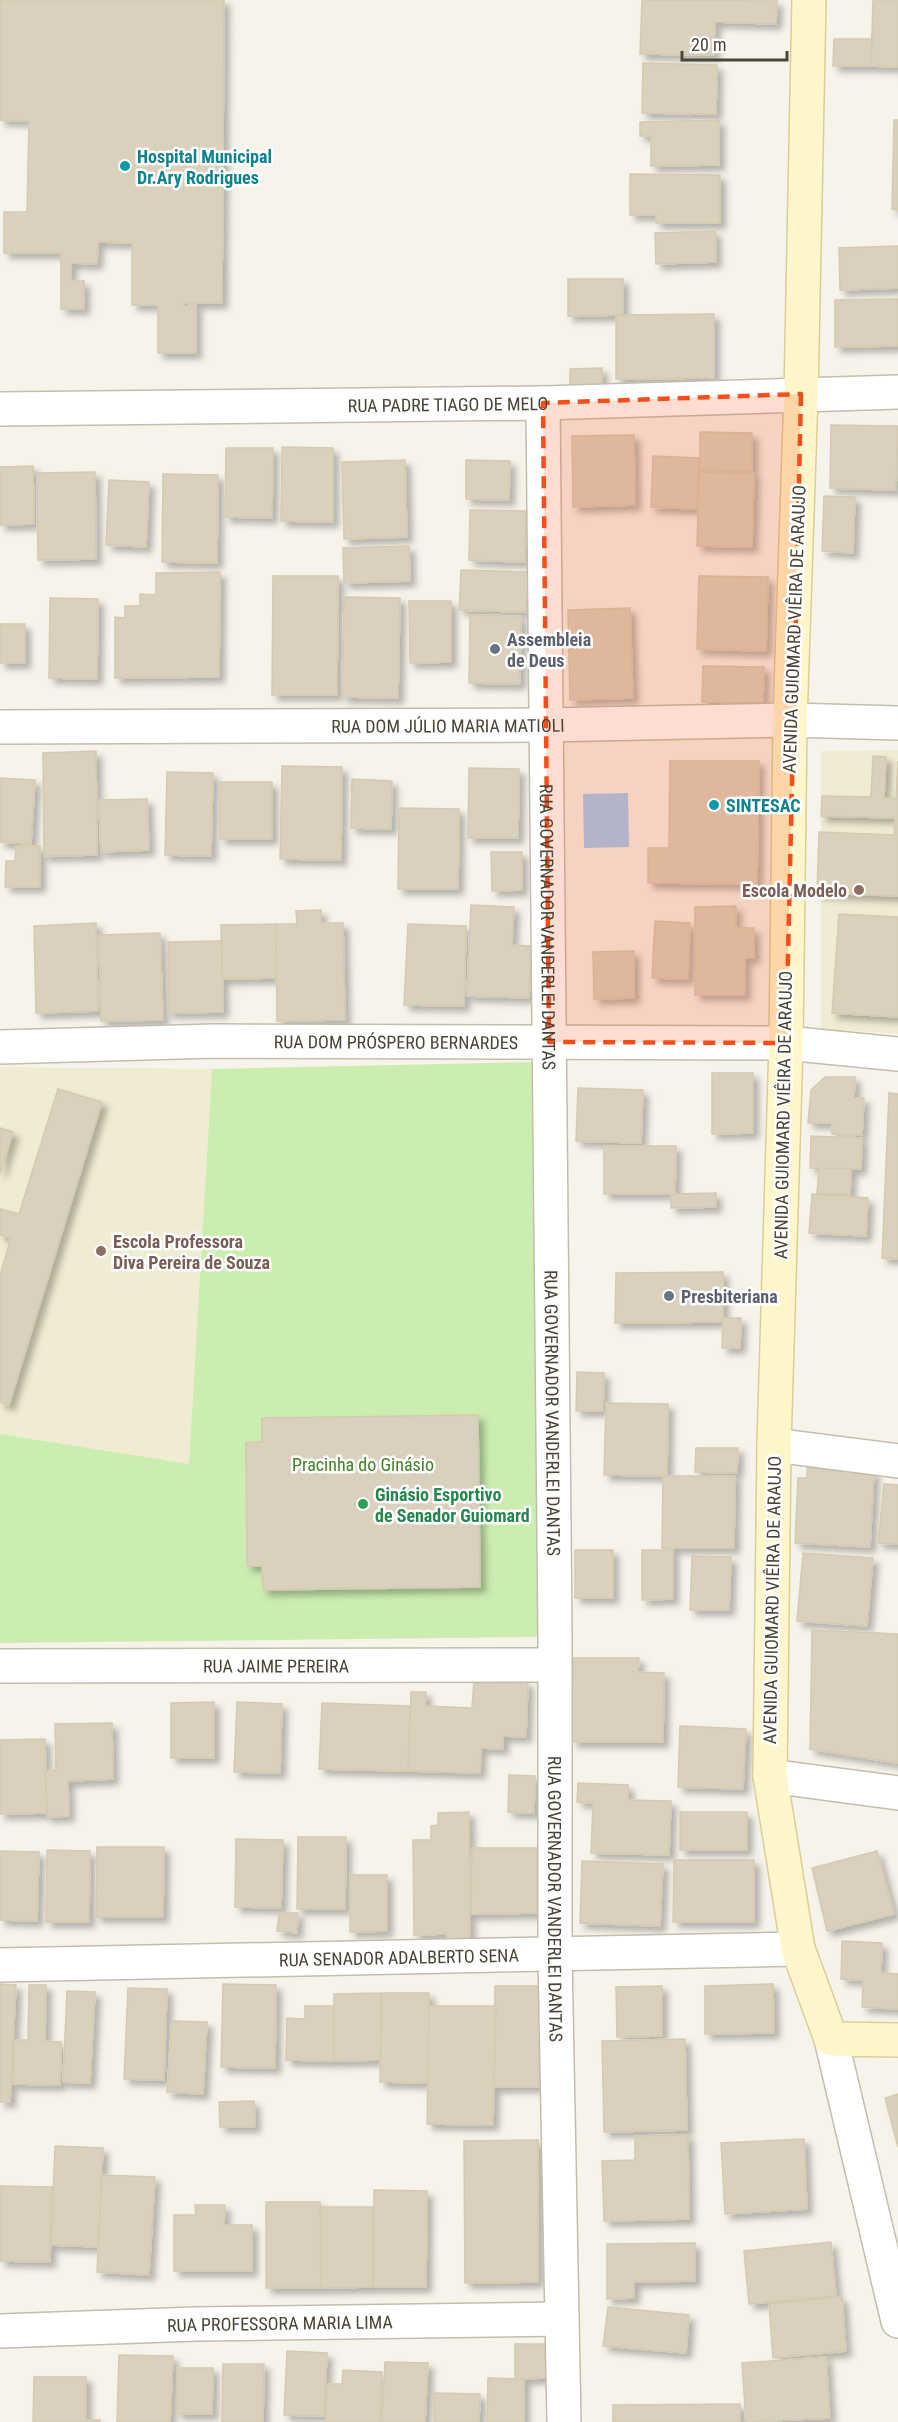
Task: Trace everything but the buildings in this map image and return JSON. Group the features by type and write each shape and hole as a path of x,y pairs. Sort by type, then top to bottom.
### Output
{"street":[{"name":"AVENIDA GUIOMARD VIÊIRA DE ARAUJO","path":"809,0 801,394 790,720 786,1043 774,1445 770,1776 798,1949 831,2039 898,2321"},
{"name":"RUA PADRE TIAGO DE MELO","path":"0,409 543,403 898,392"},
{"name":"RUA GOVERNADOR VANDERLEI DANTAS","path":"543,403 555,1956 564,2422"},
{"name":"RUA DOM JÚLIO MARIA MATIOLI","path":"0,727 545,725 790,720 898,723"},
{"name":"RUA DOM PRÓSPERO BERNARDES","path":"0,1047 214,1041 786,1043 898,1054"},
{"path":"774,1445 898,1461"},
{"name":"RUA JAIME PEREIRA","path":"0,1666 553,1665"},
{"path":"770,1776 898,1793"},
{"name":"RUA SENADOR ADALBERTO SENA","path":"0,1965 555,1956 798,1949"},
{"path":"831,2039 898,2040"},
{"name":"RUA PROFESSORA MARIA LIMA","path":"0,2331 196,2324 561,2319"}],"highlighted area":[{"path":"801,394 786,1043 549,1042 543,403"}],"shaded area":[{"name":"Escola Modelo","path":"898,750 898,1034 821,1029 821,751"},
{"name":"Escola Professora Diva Pereira de Souza","path":"0,1067 212,1069 189,1465 0,1434"}],"green space":[{"name":"Pracinha do Ginásio","path":"535,1062 538,1637 0,1643 0,1434 189,1464 212,1069"}],"water":[{"path":"628,793 629,847 584,848 583,794"}],"place":[{"name":"Hospital Municipal Dr.Ary Rodrigues","path":"125,166"},
{"name":"Assembleia de Deus","path":"495,649"},
{"name":"SINTESAC","path":"714,805"},
{"name":"Escola Modelo","path":"859,890"},
{"name":"Escola Professora Diva Pereira de Souza","path":"101,1251"},
{"name":"Presbiteriana","path":"669,1296"},
{"name":"Ginásio Esportivo de Senador Guiomard","path":"363,1504"}]}
